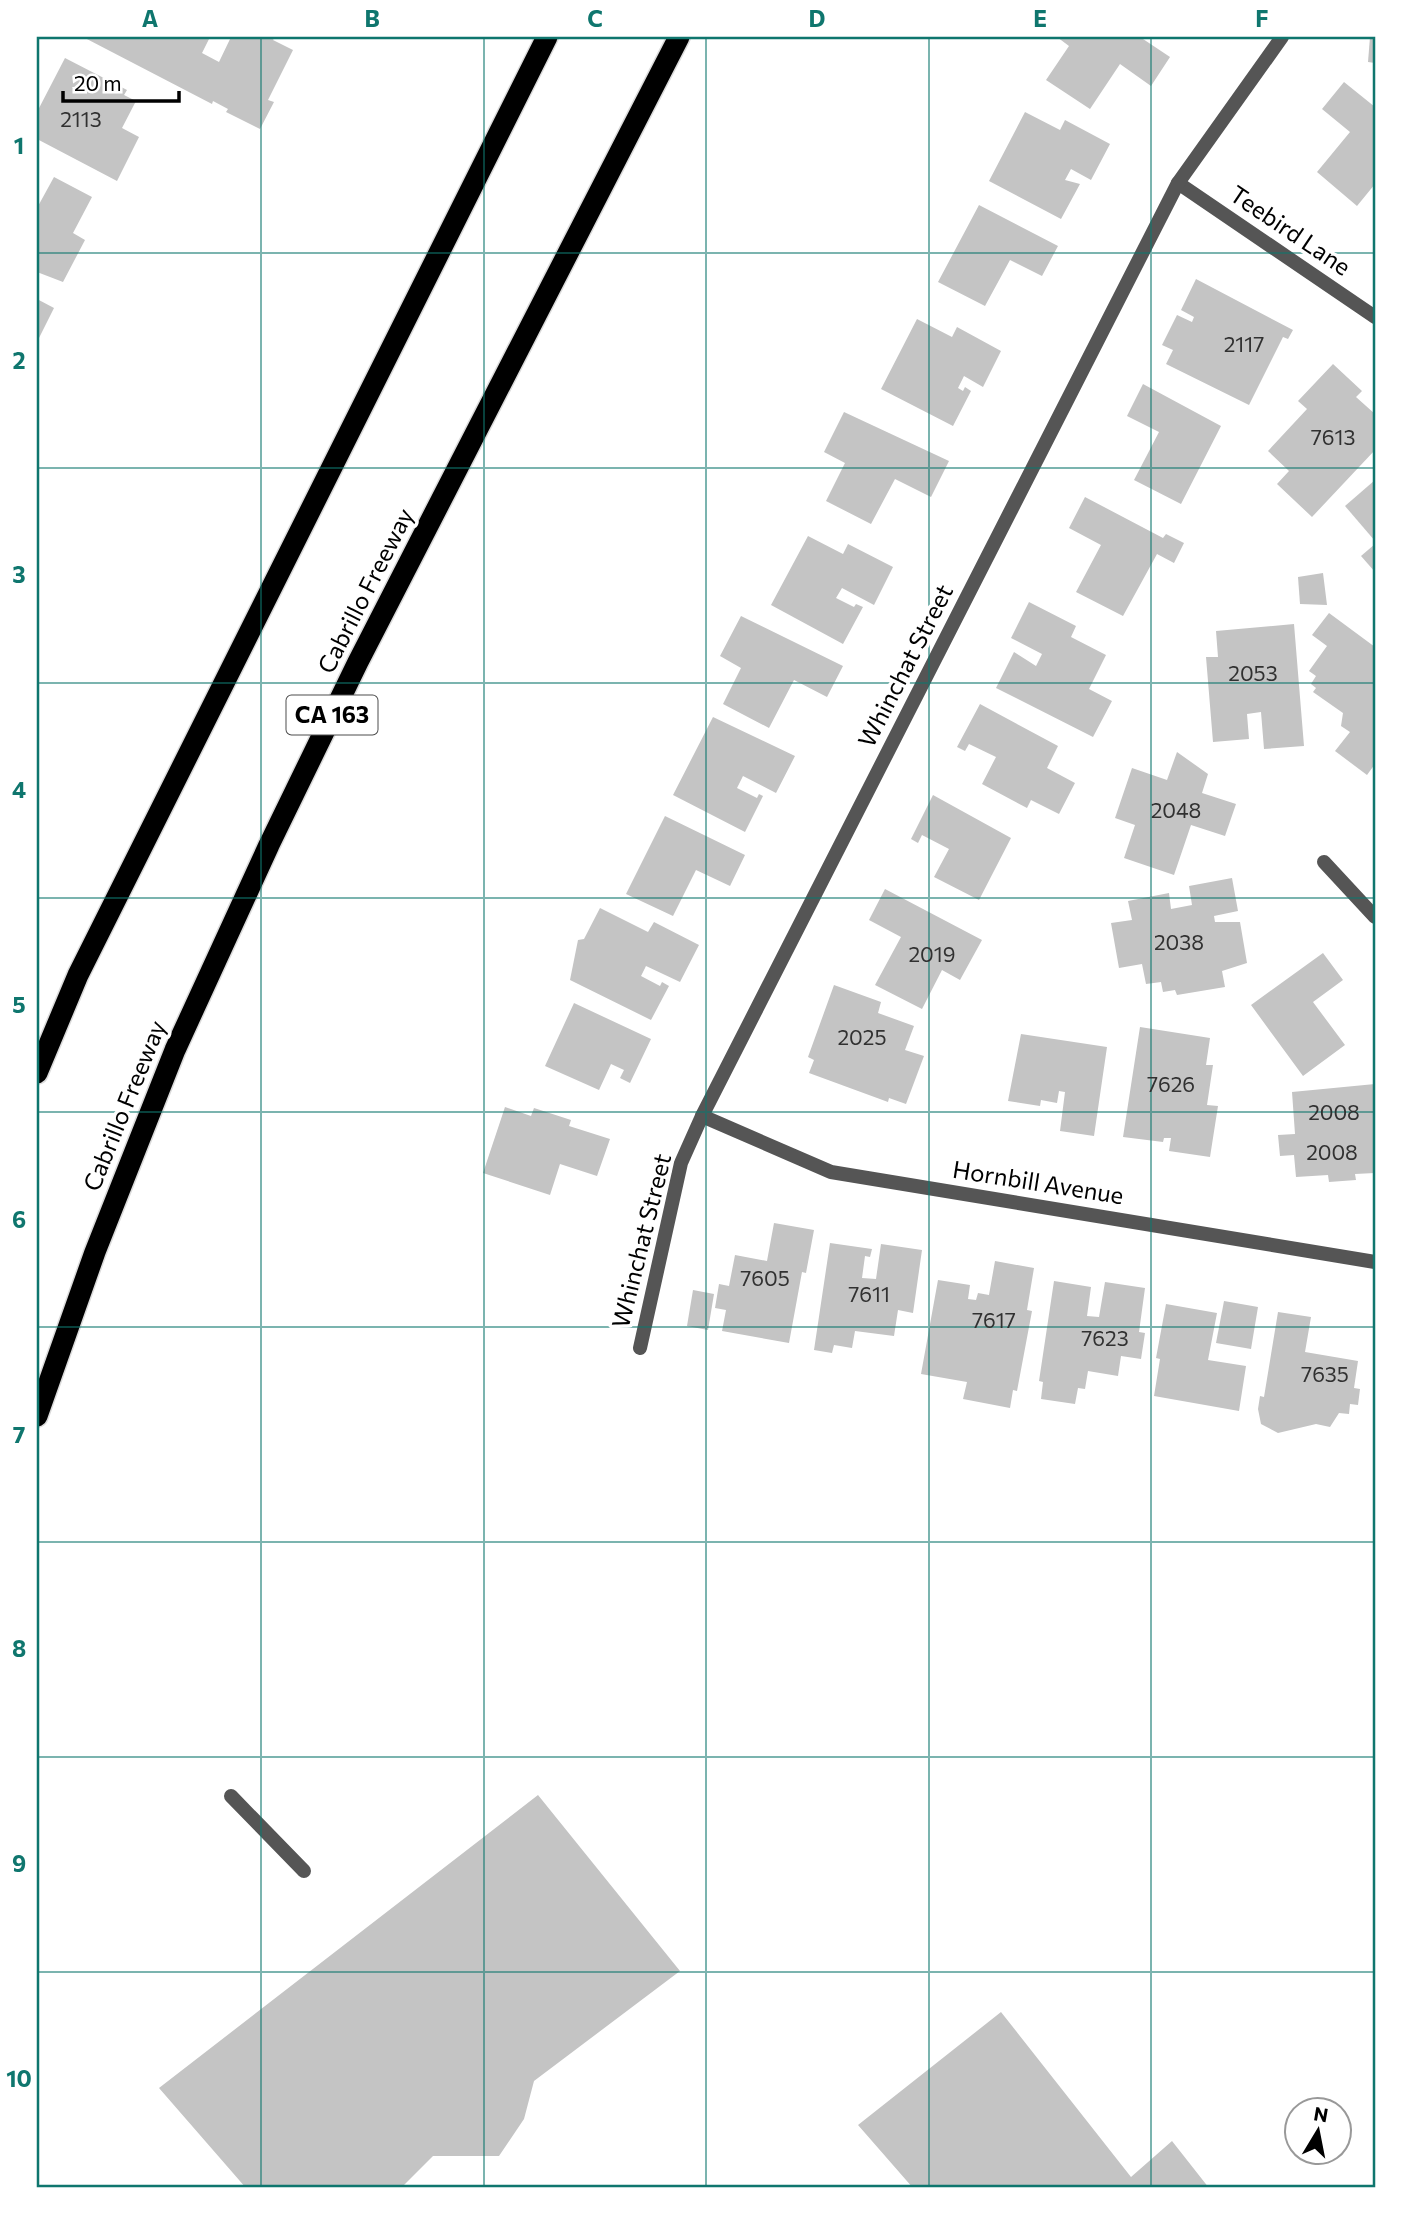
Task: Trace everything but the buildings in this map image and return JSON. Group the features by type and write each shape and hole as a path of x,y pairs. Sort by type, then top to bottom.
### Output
{"highway":[{"path":"37,1073 78,975 547,37"},
{"name":"Cabrillo Freeway","path":"37,1416 95,1252 174,1050 269,845 358,662 678,37"}],"street":[{"name":"Whinchat Street","path":"640,1348 681,1163 702,1116 1178,183 1282,37"},
{"name":"Teebird Lane","path":"1178,183 1375,317"},
{"path":"1324,862 1375,917"},
{"name":"Hornbill Avenue","path":"702,1116 831,1172 1375,1262"},
{"path":"231,1796 304,1871"}]}
